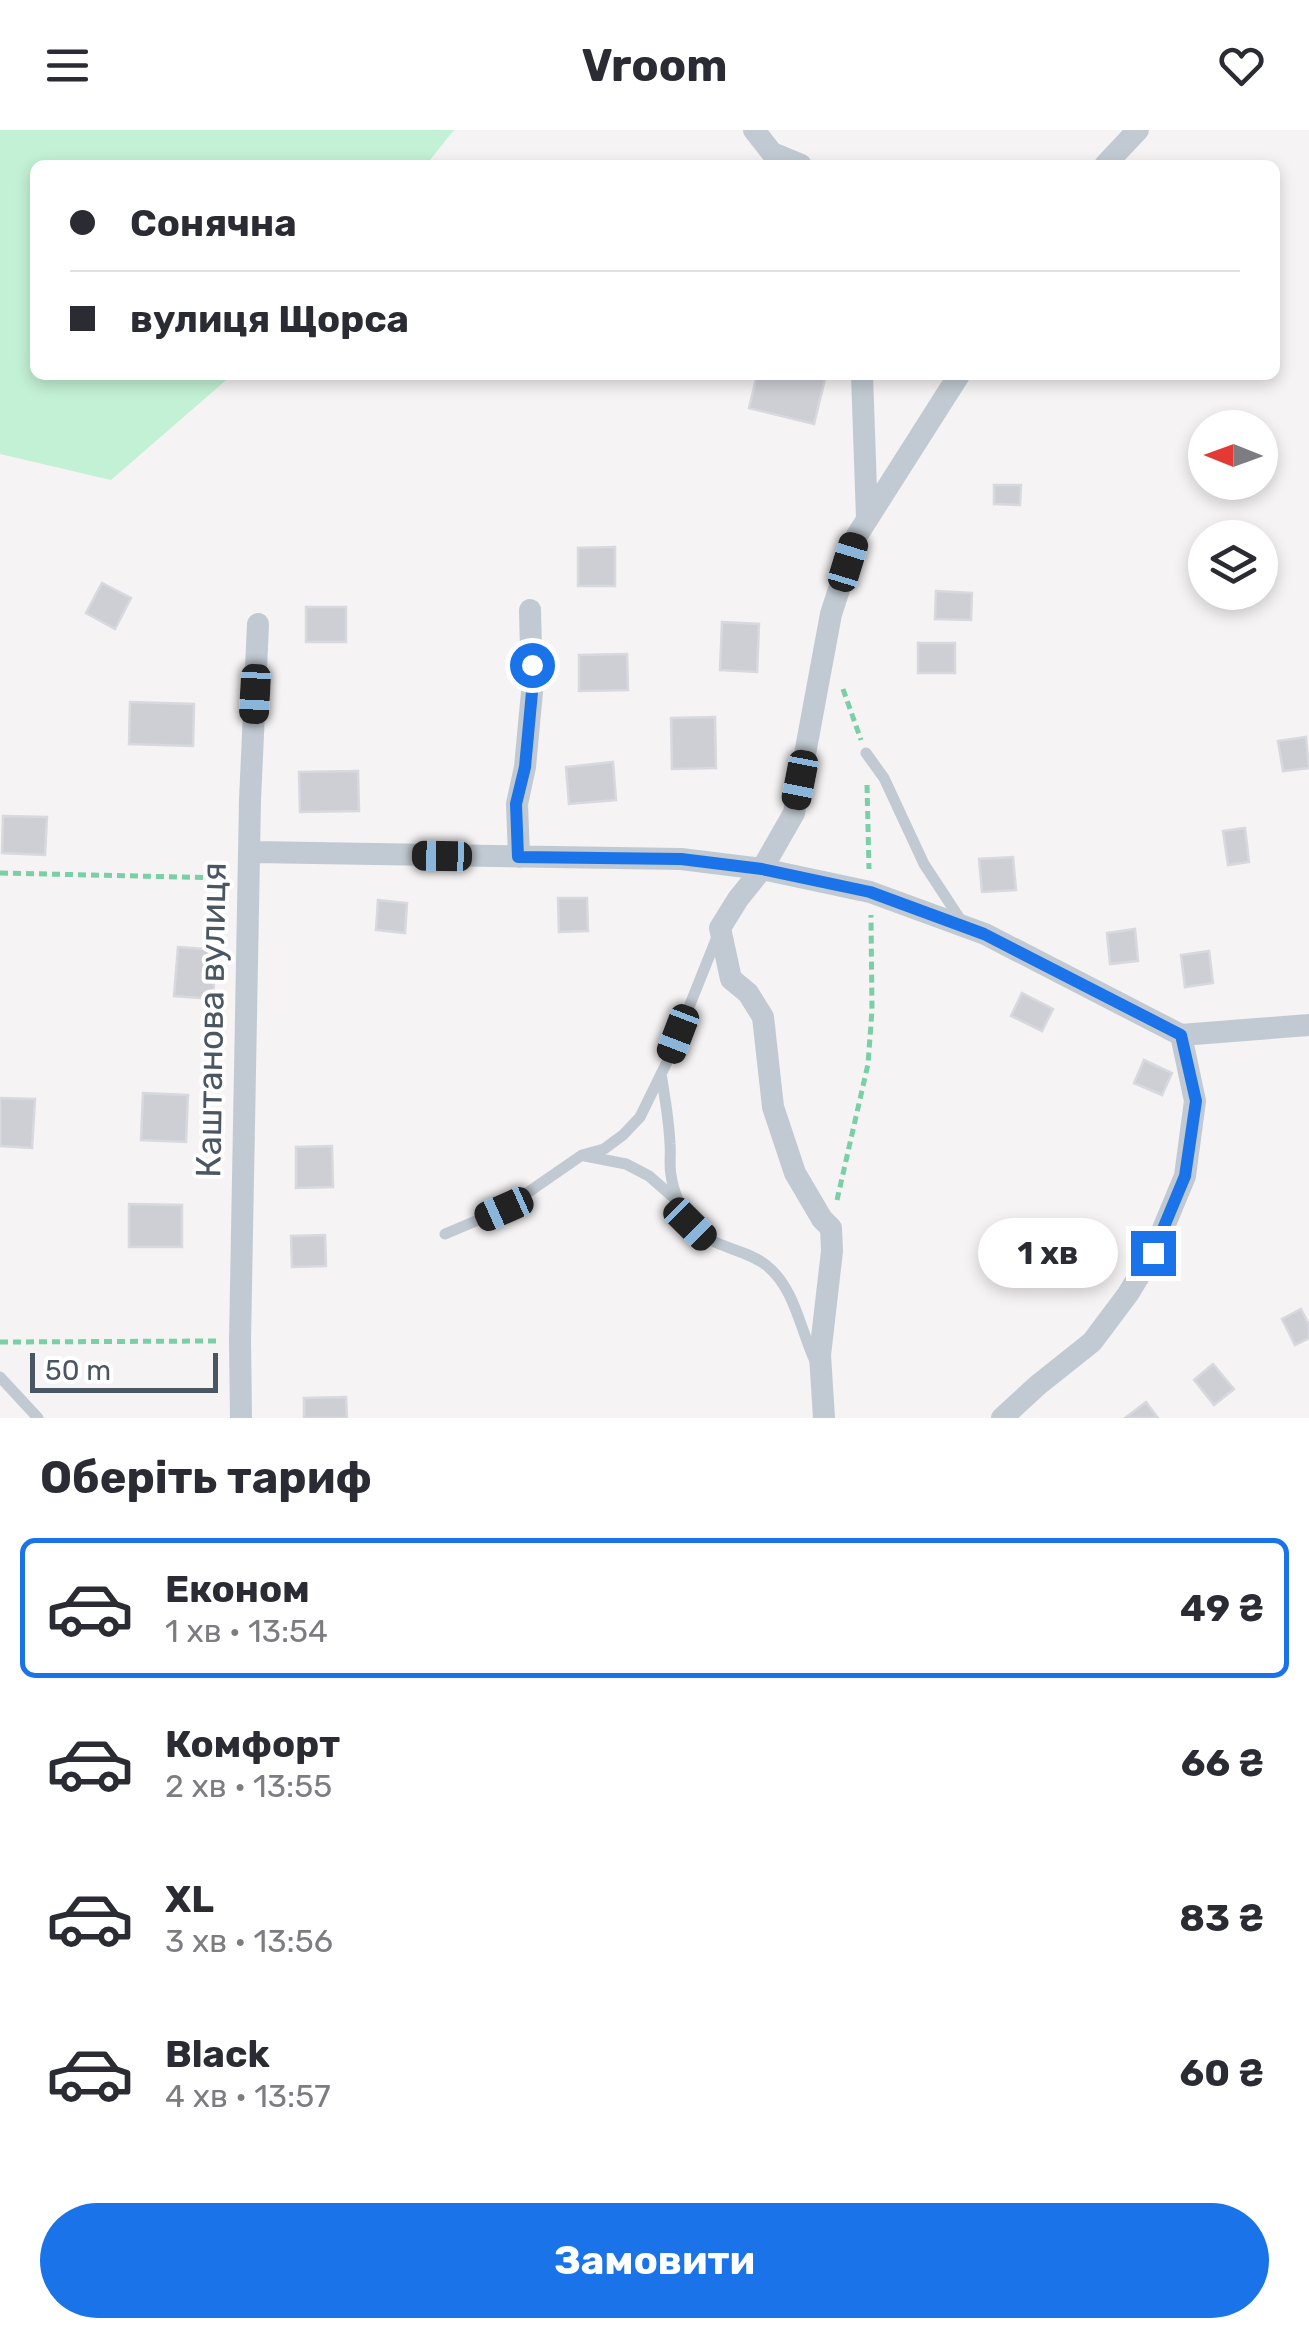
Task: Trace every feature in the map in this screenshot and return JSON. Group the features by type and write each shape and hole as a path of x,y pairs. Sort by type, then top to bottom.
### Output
{"street":[{"path":"754,130 772,153 789,160"},
{"path":"1111,160 1138,130"},
{"path":"862,380 867,518"},
{"path":"824,1418 820,1356 831,1228 795,1173 773,1107 762,1018 748,993 731,979 720,928 762,869 794,812 831,614 856,536 957,380"},
{"path":"518,857 516,804 525,767 532,692 530,610"},
{"name":"Каштанова вулиця","path":"241,1418 248,878 258,624"},
{"path":"249,852 681,859 762,869 870,892 964,926 1181,1035 1309,1026"},
{"path":"1002,1418 1092,1342 1153,1253 1185,1176 1196,1101 1181,1035"}],"lane":[{"path":"866,752 884,778 924,864 964,926"},
{"path":"445,1234 504,1209 582,1156 604,1149 632,1126 661,1074 720,928"},
{"path":"661,1074 671,1175 690,1224 706,1240 762,1262 778,1275 796,1307 805,1341 822,1374"},
{"path":"582,1156 626,1164 649,1176 680,1204"},
{"path":"0,1376 38,1418"}],"path":[{"path":"826,644 866,752 872,1010 868,1064 831,1228"},
{"path":"0,873 248,878"},
{"path":"0,1342 240,1342"}],"green space":[{"path":"0,130 454,130 430,160 30,160 30,380 226,380 111,480 0,454"}],"building":[{"path":"756,380 825,380 814,424 749,408"},
{"path":"994,485 1021,485 1020,505 994,504"},
{"path":"615,547 615,586 578,586 578,548"},
{"path":"102,583 131,598 115,629 86,613"},
{"path":"936,591 972,593 971,620 935,619"},
{"path":"306,607 346,607 346,642 306,642"},
{"path":"722,622 759,624 757,672 720,670"},
{"path":"918,643 955,643 955,673 918,673"},
{"path":"627,654 628,690 579,691 579,655"},
{"path":"130,702 194,704 193,746 129,744"},
{"path":"715,717 716,768 672,769 671,718"},
{"path":"1306,737 1309,768 1283,771 1278,741"},
{"path":"613,762 616,800 569,804 566,767"},
{"path":"358,771 359,811 300,812 299,772"},
{"path":"3,816 47,817 45,855 2,853"},
{"path":"1245,828 1249,862 1228,865 1223,831"},
{"path":"1013,857 1016,890 982,892 979,859"},
{"path":"558,898 587,898 588,931 559,932"},
{"path":"378,900 407,903 405,933 376,930"},
{"path":"1135,929 1138,961 1110,964 1107,933"},
{"path":"178,947 216,950 213,999 174,996"},
{"path":"1209,951 1213,983 1185,987 1181,955"},
{"path":"1022,993 1053,1009 1042,1031 1011,1016"},
{"path":"1144,1060 1172,1073 1162,1095 1134,1083"},
{"path":"143,1093 188,1095 186,1142 141,1140"},
{"path":"0,1098 35,1099 32,1148 0,1146"},
{"path":"332,1146 333,1187 296,1188 296,1147"},
{"path":"129,1204 182,1205 182,1247 129,1247"},
{"path":"325,1235 326,1266 292,1267 291,1236"},
{"path":"1301,1309 1309,1325 1309,1338 1295,1345 1282,1319"},
{"path":"1213,1364 1234,1389 1214,1405 1194,1380"},
{"path":"346,1397 347,1418 304,1418 304,1398"},
{"path":"1146,1402 1158,1418 1125,1418"}],"route":[{"path":"532,665 525,767 516,804 518,857 681,859 762,869 870,892 984,934 1181,1035 1196,1101 1185,1176 1153,1253"}]}
